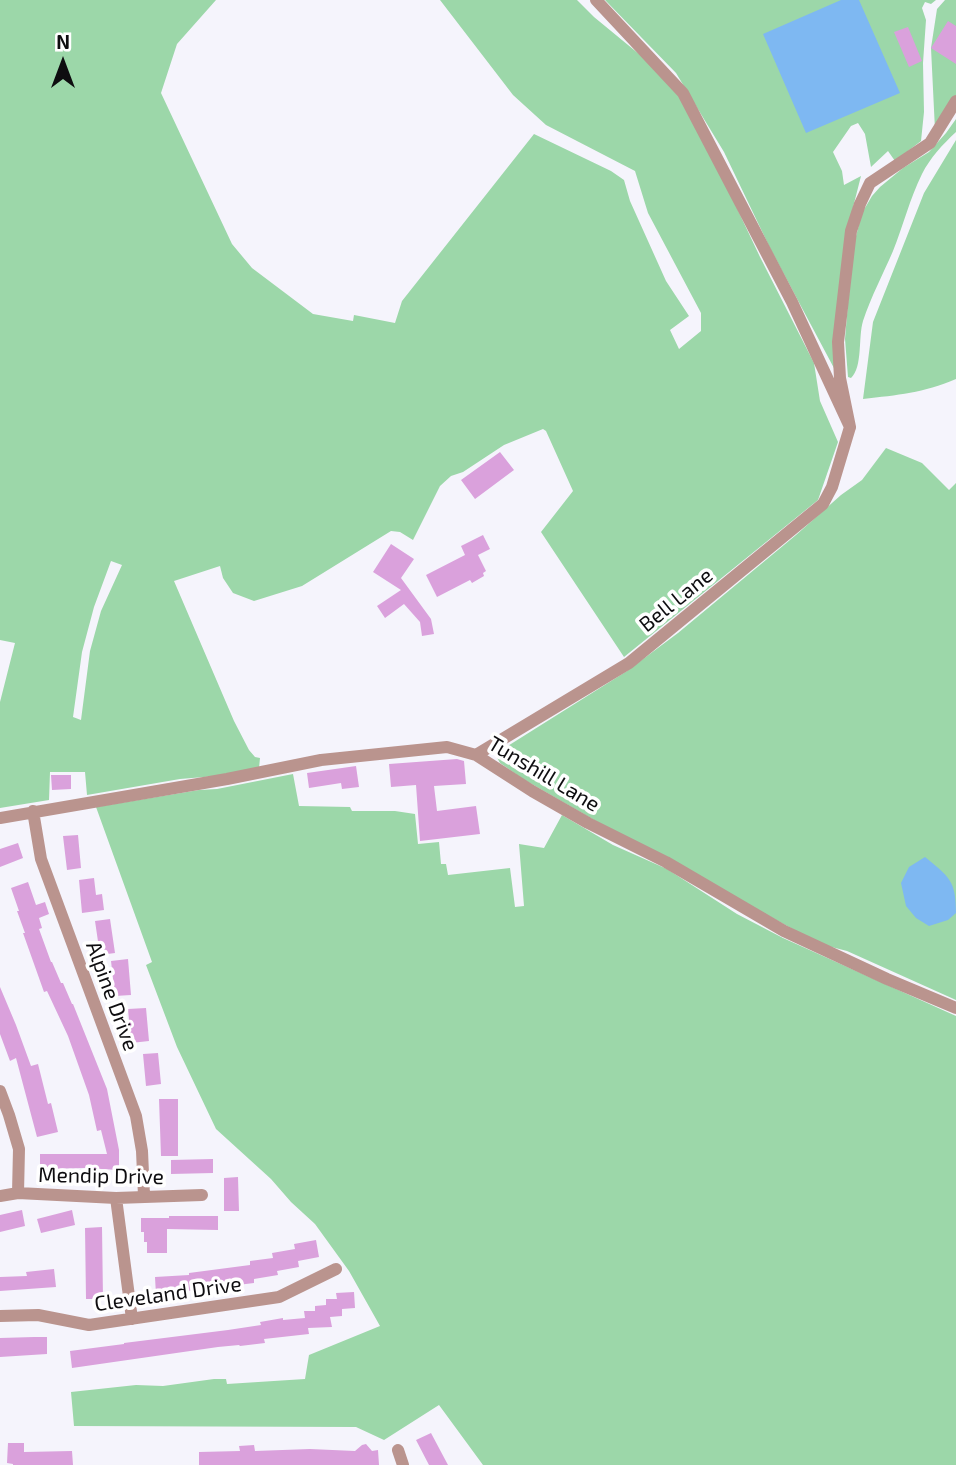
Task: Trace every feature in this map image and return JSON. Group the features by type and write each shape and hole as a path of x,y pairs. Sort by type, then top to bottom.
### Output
{"street":[{"path":"596,0 683,93 792,302 850,427"},
{"path":"850,427 840,378 838,342 852,231 860,204 870,183 930,143 956,101"},
{"name":"Bell Lane","path":"476,755 629,663 823,504 832,487 850,427"},
{"name":"Tunshill Lane","path":"0,818 228,779 321,760 447,747 476,755 588,823 666,862 784,931 956,1008"},
{"name":"Alpine Drive","path":"33,811 41,859 136,1116 142,1150 144,1196"},
{"path":"0,1091 19,1149 18,1193"},
{"name":"Mendip Drive","path":"0,1196 18,1193 116,1198 202,1195"},
{"path":"116,1198 132,1319"},
{"name":"Cleveland Drive","path":"0,1316 38,1315 89,1325 132,1319 279,1297 335,1269"},
{"path":"398,1450 403,1465"}],"green space":[{"path":"0,0 216,0 177,44 161,93 232,244 252,268 313,314 353,321 354,315 395,323 402,301 534,134 624,180 630,201 666,281 689,316 670,330 679,349 701,331 701,313 648,213 635,171 546,125 513,95 440,0 577,0 656,68 677,92 697,124 814,363 820,401 838,442 818,500 624,657 541,532 573,491 543,429 504,445 463,472 451,476 440,486 413,540 400,532 391,531 302,586 254,601 233,593 223,578 220,566 174,581 234,721 249,750 255,757 260,758 259,768 216,776 180,779 87,795 85,772 50,772 49,800 0,808 0,702 15,643 0,640","holes":["111,561 122,565 101,611 90,651 81,720 73,717 82,652 94,607"]},
{"path":"605,0 936,0 931,4 925,2 922,8 926,20 921,141 895,161 888,151 871,167 865,134 858,123 851,126 833,152 842,171 844,185 861,176 847,231 835,370 770,248 724,152 676,73"},
{"path":"945,0 956,0 956,95 935,130 931,48 937,9"},
{"path":"956,119 956,132 933,157 918,183 863,321 855,373 851,378 848,377 845,339 848,303 855,240 862,213 880,187 929,152"},
{"path":"956,140 956,379 899,395 863,399 873,322 924,193"},
{"path":"886,448 922,463 949,490 956,483 956,1000 847,951 820,944 523,779 500,763 495,754 627,671 678,633 862,480"},
{"path":"293,774 299,806 350,807 352,811 415,814 418,844 439,842 441,864 446,864 448,875 510,868 515,907 524,906 519,844 544,848 562,815 613,845 667,869 737,914 783,938 956,1016 956,1465 483,1465 439,1405 384,1440 356,1427 74,1426 71,1392 136,1385 163,1386 214,1379 226,1379 227,1384 305,1379 309,1355 380,1326 349,1271 315,1224 216,1129 177,1047 146,965 152,962 96,807 217,789"}],"water":[{"path":"841,0 859,0 900,93 806,133 763,34"},
{"path":"925,857 950,880 956,902 956,913 948,920 929,926 916,918 906,906 901,883 909,867"}],"building":[{"path":"948,21 956,26 956,64 931,48"},
{"path":"908,27 922,61 909,67 894,32"},
{"path":"500,452 514,470 475,499 461,480"},
{"path":"483,535 490,549 478,555 486,571 484,576 437,597 426,575 465,555 461,546"},
{"path":"391,544 414,559 401,578 431,619 434,634 422,636 420,622 404,604 385,618 377,606 401,590 373,572"},
{"path":"457,759 464,761 466,784 434,786 437,811 476,806 480,834 420,841 416,785 391,787 389,764"},
{"path":"356,766 359,787 342,789 341,783 309,788 307,773"},
{"path":"51,775 71,775 71,789 52,790"},
{"path":"78,835 81,868 67,870 63,836"},
{"path":"18,843 23,858 0,867 0,849"},
{"path":"94,878 96,895 102,894 104,910 82,913 79,880"},
{"path":"28,882 36,905 45,902 49,914 39,918 42,928 39,929 107,1089 119,1150 119,1170 40,1169 40,1154 107,1154 101,1130 97,1131 89,1095 68,1036 47,991 44,992 23,933 11,888"},
{"path":"110,919 115,953 100,955 95,921"},
{"path":"128,959 131,995 115,996 111,961"},
{"path":"0,987 31,1066 38,1064 58,1132 37,1137 16,1058 10,1061 0,1034"},
{"path":"146,1008 149,1041 131,1043 128,1009"},
{"path":"158,1053 161,1084 146,1086 143,1054"},
{"path":"159,1099 178,1099 178,1156 161,1156"},
{"path":"213,1159 213,1173 171,1174 171,1160"},
{"path":"238,1177 239,1211 224,1211 224,1178"},
{"path":"22,1210 25,1226 0,1232 0,1215"},
{"path":"72,1210 75,1225 41,1233 37,1219"},
{"path":"218,1216 218,1230 167,1229 167,1253 147,1253 147,1242 144,1242 144,1232 141,1232 141,1218"},
{"path":"102,1227 103,1299 86,1299 85,1228"},
{"path":"316,1240 319,1257 298,1261 299,1267 277,1271 278,1275 254,1279 254,1283 156,1295 155,1277 189,1275 250,1265 250,1261 273,1258 272,1253 295,1249 294,1244"},
{"path":"54,1269 56,1287 0,1291 0,1277 27,1276 26,1272"},
{"path":"354,1292 355,1308 342,1309 342,1316 330,1317 332,1327 308,1328 309,1334 264,1339 265,1343 72,1368 70,1351 261,1325 260,1322 283,1318 305,1318 304,1311 315,1311 315,1306 326,1305 326,1299 337,1299 336,1293"},
{"path":"47,1337 47,1354 0,1357 0,1338"},
{"path":"431,1433 448,1465 429,1465 416,1440"},
{"path":"8,1443 24,1443 24,1452 72,1451 73,1465 7,1463"},
{"path":"366,1444 372,1451 378,1450 379,1465 199,1465 199,1452 240,1451 239,1446 254,1445 255,1451 355,1451"}]}
